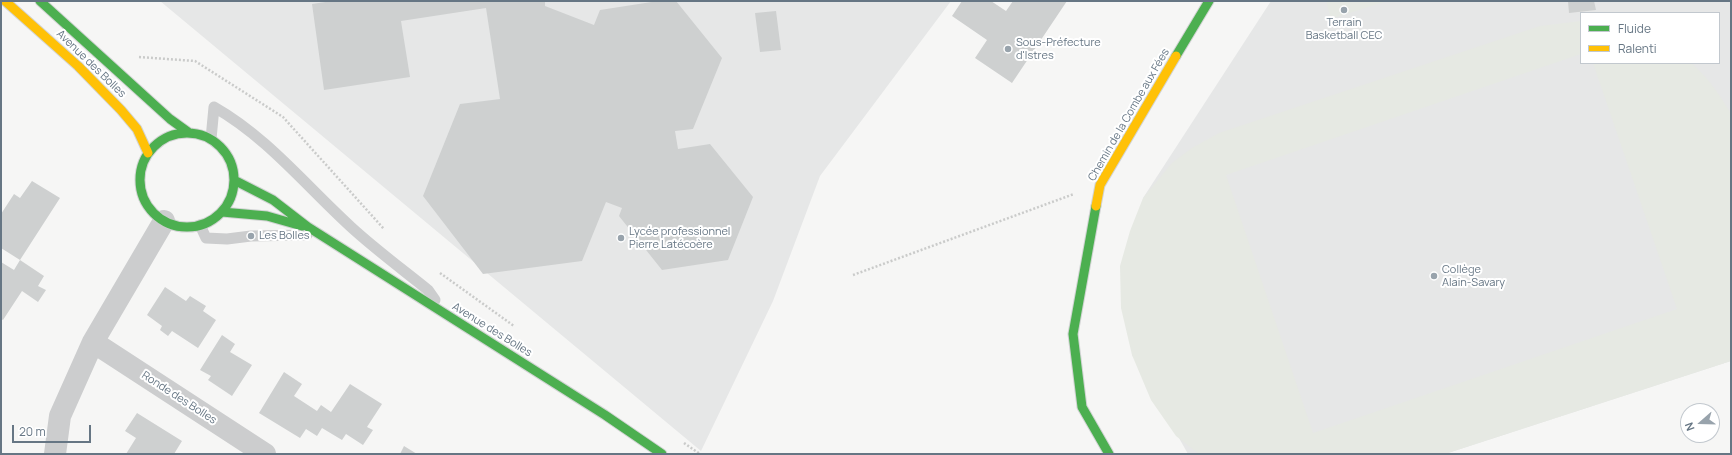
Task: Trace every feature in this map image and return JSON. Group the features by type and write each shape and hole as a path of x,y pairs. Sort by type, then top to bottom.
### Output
{"main road":[{"name":"Avenue des Bolles","path":"5,1 78,66 122,110 137,129 148,153"},
{"name":"Avenue des Bolles","path":"40,1 170,119 188,132"},
{"name":"Chemin de la Combe aux Fées","path":"1109,454 1082,407 1073,334 1100,185 1209,1"},
{"path":"188,132 202,135 211,139 226,152 233,167 234,180 231,198 222,212 210,221 200,225 181,227 164,221 150,208 143,196 140,176 143,162 148,153 163,139 177,133 188,132"},
{"name":"Avenue des Bolles","path":"234,180 253,188 281,205 308,227 605,416 662,454"},
{"name":"Avenue des Bolles","path":"222,212 267,216 308,227"}],"street":[{"path":"55,454 60,416 93,342 164,221"},
{"name":"Ronde des Bolles","path":"93,342 265,454"}],"lane":[{"path":"211,139 214,107 235,119 286,164 350,226 428,290 444,314"},
{"path":"200,225 206,238 227,239 251,236 320,234"}],"path":[{"path":"133,57 194,61 282,117 386,230"},
{"path":"853,275 1100,185"},
{"path":"440,272 508,321"},
{"path":"692,448 700,454"}],"shaded area":[{"name":"Lycée professionnel Pierre Latécoère","path":"160,1 951,1 820,176 773,301 701,451"},
{"name":"Collège Alain-Savary","path":"1271,1 1731,1 1731,361 1445,454 1188,454 1132,355 1143,198"},
{"name":"Terrain Basketball CEC","path":"1326,1 1387,1 1331,19"},
{"path":"1580,21 1580,54 1226,175 1313,433 1677,309 1593,64 1692,64 1703,74 1731,114 1731,361 1445,454 1199,454 1176,436 1151,400 1132,355 1121,308 1120,266 1130,231 1143,198 1172,163 1192,148 1219,133 1540,26"}],"building":[{"name":"Lycée professionnel Pierre Latécoère","path":"332,1 545,1 545,6 594,25 600,10 658,1 676,1 722,58 693,129 675,131 678,149 710,144 753,197 728,260 662,270 619,216 622,208 606,202 582,261 483,274 423,196 460,104 500,99 486,8 401,21 410,77 324,90 312,4"},
{"name":"Sous-Préfecture d'Istres","path":"962,1 991,1 1006,11 1013,1 1067,1 1012,83 975,58 987,40 952,16"},
{"path":"1568,1 1594,1 1596,10 1569,13"},
{"path":"776,11 781,50 760,52 755,13"},
{"path":"32,181 60,198 20,260 1,248 1,214 14,194 20,198"},
{"path":"20,260 44,276 38,286 46,290 38,302 22,291 3,320 1,319 1,262 14,270"},
{"path":"165,287 186,301 190,296 206,306 203,311 216,320 198,348 172,331 168,336 160,330 162,326 147,315"},
{"path":"222,335 235,344 230,352 252,365 232,396 208,380 211,376 200,370"},
{"path":"284,372 302,384 294,396 317,411 321,405 331,412 350,384 382,404 367,427 373,430 363,445 346,434 342,440 322,428 317,436 306,429 300,438 259,413"},
{"path":"137,413 182,441 174,454 126,454 136,438 125,431"},
{"path":"404,446 417,454 400,454"}],"traffic: fast":[{"path":"40,1 170,119 188,132"},
{"path":"1176,56 1209,1"},
{"path":"187,133 205,137 220,147 230,162 234,180 230,198 220,213 205,223 187,227 169,223 154,213 144,198 140,180 144,162 154,147 169,137 187,133"},
{"path":"234,180 273,200 308,227 605,415 662,454"},
{"path":"1096,206 1073,334 1082,407 1109,454"},
{"path":"222,212 267,216 302,226"}],"traffic: slow":[{"path":"5,1 78,66 121,110 137,129 148,153"},
{"path":"1096,206 1100,185 1176,56"}],"place":[{"name":"Terrain Basketball CEC","path":"1344,10"},
{"name":"Sous-Préfecture d'Istres","path":"1008,49"},
{"name":"Les Bolles","path":"251,236"},
{"name":"Lycée professionnel Pierre Latécoère","path":"621,238"},
{"name":"Collège Alain-Savary","path":"1434,276"}]}
